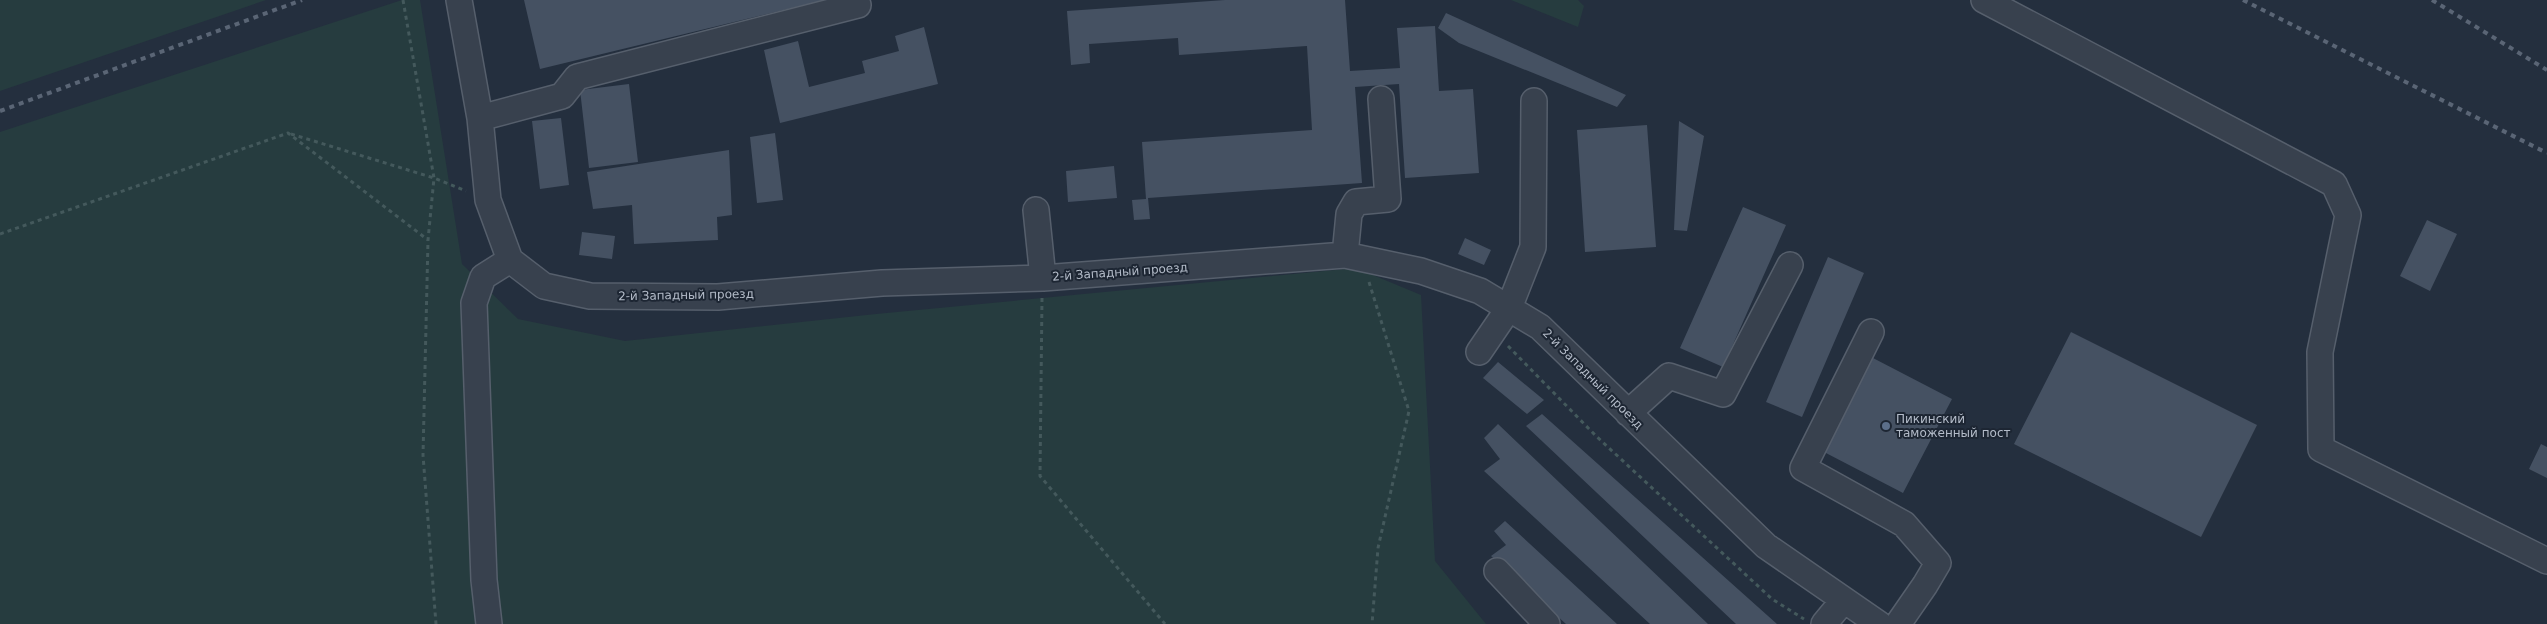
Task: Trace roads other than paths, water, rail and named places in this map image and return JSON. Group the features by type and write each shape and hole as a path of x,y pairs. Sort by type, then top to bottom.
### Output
{"street":[{"path":"459,0 480,118 488,200 510,260 483,277 474,303 484,580 489,624"},
{"path":"1984,0 2334,184 2348,215 2320,352 2321,449 2547,562"},
{"path":"480,118 562,96 577,76 858,5"},
{"path":"1353,257 1348,214 1356,202 1388,199 1381,99"},
{"path":"1479,352 1508,308 1533,247 1534,101"},
{"path":"1036,210 1043,278"},
{"name":"2-й Западный проезд","path":"510,260 544,286 590,296 718,297 882,283 1043,278 1353,257 1421,271 1480,291 1540,327 1766,546 1843,601 1879,624"},
{"path":"1628,412 1669,376 1723,394 1790,265"},
{"path":"1871,332 1803,468 1904,524 1938,563 1925,586 1898,624"},
{"path":"1497,571 1547,624"},
{"path":"1824,624 1843,601"}],"railway":[{"path":"0,111 302,0"},
{"path":"2243,0 2547,153"},
{"path":"2432,0 2547,70"}],"place":[{"name":"Пикинский таможенный пост","path":"1886,426"}]}
